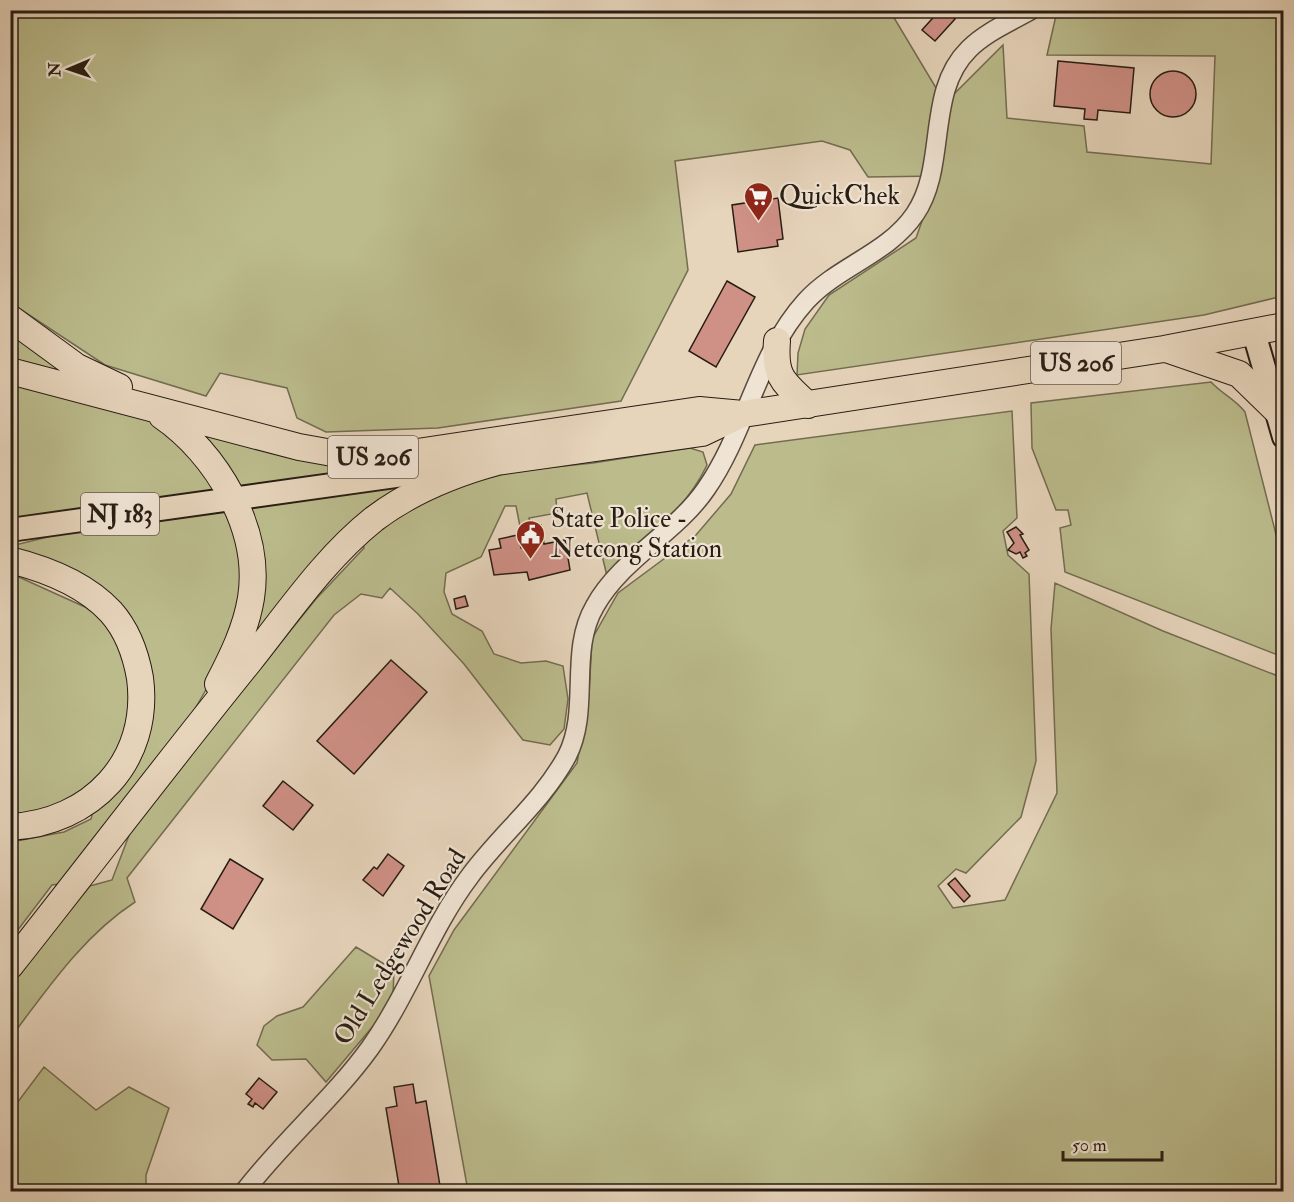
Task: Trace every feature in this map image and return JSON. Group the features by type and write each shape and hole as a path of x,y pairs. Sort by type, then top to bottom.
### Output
{"highway":[{"path":"10,318 77,367 124,389 195,442 214,468 230,498 248,545 252,567 251,596 234,651 195,728"},
{"name":"US 206","path":"10,370 299,447 367,457 402,455 699,410 743,414 808,405 1164,349 1284,326"},
{"path":"777,341 777,365 780,378 808,405"},
{"path":"1164,349 1239,374 1280,401"},
{"name":"US 206","path":"10,966 195,728 328,564 376,518 424,488 497,462 702,433 743,414"},
{"path":"10,560 45,571 78,587 111,613 133,650 141,691 139,727 131,750 112,780 99,793 69,814 47,823 10,827"}],"main road":[{"path":"1254,333 1280,401 1284,436"},
{"name":"NJ 183","path":"10,530 497,462"}],"street":[{"name":"Old Ledgewood Road","path":"244,1191 366,1054 388,1020 451,903 491,850 529,810 550,783 573,741 578,717 582,638 596,603 613,581 664,535 706,490 777,341 796,313 818,289 837,273 897,236 913,217 930,184 942,105 959,60 973,45 1031,10"}],"green space":[{"path":"10,11 890,11 945,103 1003,45 1007,118 1084,126 1087,152 1211,164 1215,56 1047,55 1057,11 1283,11 1283,296 1204,315 797,375 798,353 805,329 829,295 916,238 938,176 868,177 850,150 822,141 675,161 688,270 621,401 438,428 326,432 297,418 287,388 220,373 206,396 105,365 11,303"},
{"path":"10,328 72,376 11,361"},
{"path":"10,382 140,415 178,436 216,490 11,521"},
{"path":"1211,382 1245,412 1283,562 1283,657 1065,572 1060,528 1071,525 1068,510 1056,510 1032,448 1031,403"},
{"path":"1012,411 1017,518 1003,531 1008,555 1029,574 1036,761 1021,817 966,873 956,869 938,886 953,908 1005,900 1057,793 1051,629 1055,583 1163,631 1283,678 1283,1191 468,1191 429,976 454,930 577,763 589,695 592,639 618,593 696,535 731,494 755,445"},
{"path":"188,427 382,468 235,488"},
{"path":"690,448 703,452 707,465 698,482 663,525 607,576 587,493 556,499 557,513 529,518 531,527 525,528 528,547 524,547 516,506 505,506 481,557 446,573 444,592 452,614 482,631 494,654 521,663 546,661 563,666 568,699 564,729 550,745 523,740 464,664 418,614 390,588 382,598 361,594 334,615 127,878 135,902 99,931 67,964 11,1037 11,984 90,886 112,880 133,825 316,599 364,548 362,540 389,519 461,485 516,471 593,463"},
{"path":"417,480 246,651 243,506"},
{"path":"222,507 239,540 243,595 211,681 181,733 59,884 52,885 11,939 11,842 64,832 91,819 93,811 131,766 126,622 11,551 11,546 76,530"},
{"path":"10,573 85,607 107,622 130,670 131,723 99,783 56,809 11,816"},
{"path":"356,947 394,970 393,995 379,1019 326,1082 306,1059 272,1060 257,1045 264,1026 277,1016 303,1007"},
{"path":"44,1067 96,1110 129,1087 169,1108 146,1175 146,1191 11,1191 11,1111"}],"building":[{"path":"940,10 945,10 955,19 935,41 922,30"},
{"path":"1058,61 1134,68 1130,113 1098,110 1097,120 1084,119 1085,109 1054,106"},
{"path":"1173,71 1189,78 1196,94 1189,110 1173,117 1157,110 1150,94 1157,78"},
{"name":"QuickChek","path":"778,198 783,239 777,240 778,246 738,252 732,205"},
{"path":"727,281 755,297 716,367 689,351"},
{"name":"State Police - Netcong Station","path":"541,525 544,544 565,540 570,570 529,580 527,572 494,575 489,550 501,548 499,539 518,535 521,548 528,547 525,528"},
{"path":"1016,527 1023,534 1020,535 1029,550 1025,553 1027,556 1023,558 1020,552 1016,554 1008,550 1014,543 1007,532"},
{"path":"465,596 468,606 456,609 454,599"},
{"path":"391,660 427,692 354,774 317,741"},
{"path":"283,781 313,805 293,830 263,806"},
{"path":"388,854 404,866 383,896 363,880 374,867 377,869"},
{"path":"230,859 263,879 233,929 201,909"},
{"path":"955,878 970,896 964,902 948,884"},
{"path":"259,1078 277,1092 263,1109 255,1103 253,1107 248,1104 252,1099 246,1094"},
{"path":"413,1084 416,1103 426,1101 441,1192 400,1192 386,1108 397,1106 394,1087"}],"place":[{"name":"QuickChek","path":"758,222"},
{"name":"State Police - Netcong Station","path":"530,560"}]}
